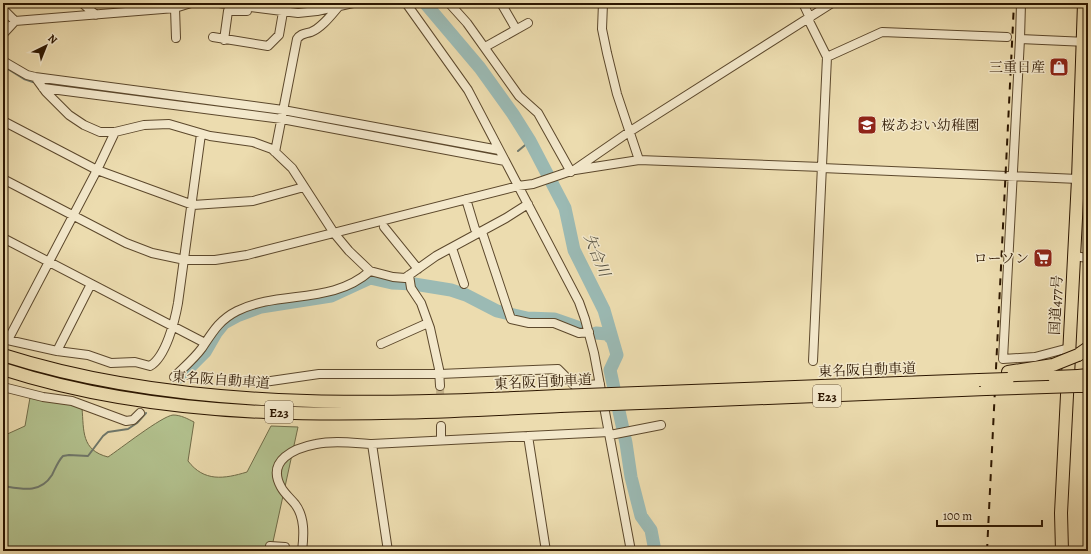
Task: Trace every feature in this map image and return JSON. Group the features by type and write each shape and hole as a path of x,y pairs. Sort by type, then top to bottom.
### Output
{"highway":[{"name":"国道477号","path":"1056,551 1078,350 1073,256 1085,42 1084,3"},
{"path":"1054,371 1078,350"},
{"name":"東名阪自動車道","path":"3,355 28,363 112,382 199,395 352,401 559,401"},
{"name":"東名阪自動車道","path":"3,369 95,392 200,407 297,413 342,413 982,381"},
{"name":"東名阪自動車道","path":"1008,380 1054,371 1083,385"},
{"path":"982,381 1008,380"},
{"name":"東名阪自動車道","path":"666,397 825,386 1008,380 1083,385"},
{"name":"国道477号","path":"1061,513 1062,551"}],"street":[{"path":"82,3 96,15"},
{"path":"3,34 15,21 96,15 191,3"},
{"path":"219,3 283,12 305,13 339,4 353,3"},
{"path":"265,9 272,3"},
{"path":"406,3 468,90 579,302 589,332 611,434 631,551"},
{"path":"449,3 485,47 519,96 538,113 572,171"},
{"path":"501,3 516,29"},
{"path":"603,3 603,35 617,94 639,160"},
{"path":"803,3 827,57 813,361"},
{"path":"572,171 629,132 832,3"},
{"path":"1021,3 1003,359 1035,357 1078,350"},
{"path":"275,152 297,39 301,34 311,32 327,20 339,4"},
{"path":"172,6 176,38"},
{"path":"224,40 228,11 250,11 254,7"},
{"path":"3,8 15,21"},
{"path":"213,38 268,46 279,35 283,12"},
{"path":"485,47 528,23"},
{"path":"827,57 882,32 1007,37"},
{"path":"1020,39 1085,42"},
{"path":"3,61 27,75 36,77 499,150"},
{"path":"36,77 43,88 69,116 100,132 115,132 144,125 164,123 180,126 201,134 219,138 253,142 275,152 288,163 334,233 370,271 393,277 405,278 410,281 421,303 428,323 440,374 440,386"},
{"path":"43,88 282,115 505,161"},
{"path":"3,121 97,170 193,205 253,201 304,187"},
{"path":"115,132 97,170 5,340 57,351 88,355 111,363 135,362 150,366 156,363 174,327 193,205 201,134"},
{"path":"3,179 136,248 167,257 207,261 235,257 518,186 533,184 572,171 639,160 1078,179"},
{"path":"466,199 475,229 480,232 511,319 529,323 560,324 582,334 589,332"},
{"path":"410,281 418,269 436,256 528,204"},
{"path":"384,227 418,269"},
{"path":"4,240 205,343"},
{"path":"452,248 464,284"},
{"path":"1073,256 1088,258"},
{"path":"174,377 196,355 222,320 237,311 258,303 309,297 330,291 364,277 370,271"},
{"path":"57,351 91,284"},
{"path":"381,344 428,323"},
{"path":"257,383 319,374 440,374 558,369 575,386 600,384"},
{"path":"5,389 72,401 126,421 133,420 140,413"},
{"path":"441,426 441,440"},
{"path":"302,551 302,517 295,504 280,487 278,470 280,460 290,453 315,444 372,444 528,436 611,434 661,426"},
{"path":"528,436 546,551"},
{"path":"372,444 388,551"},
{"path":"270,546 285,547 285,551"}],"green space":[{"path":"31,392 82,408 84,432 88,444 99,454 108,457 168,417 176,415 187,418 194,422 188,461 201,473 215,477 230,476 247,472 271,426 298,427 271,551 3,551 3,436 25,426"}],"waterway":[{"name":"矢合川","path":"425,3 480,68 513,114 530,141 565,208 574,250 604,310 617,355 610,370 626,443 631,477 641,516 651,530 655,551"},
{"path":"3,66 24,79 33,82"},
{"path":"49,84 97,89"},
{"path":"217,105 252,111"},
{"path":"351,128 491,153"},
{"path":"518,151 530,141"},
{"path":"180,377 205,352 216,333 224,323 237,316 261,307 331,296 370,278 392,283 414,284 451,290 466,295 497,311 527,318 554,319 577,327"},
{"path":"596,333 607,334 612,339"},
{"path":"3,486 30,489 42,485 52,475 63,456 88,456 103,436 108,432 128,429 137,423 146,413"}],"tunnel":[{"path":"440,386 441,426"}],"railway":[{"path":"987,551 1014,3"}],"place":[{"name":"三重日産","path":"1059,67"},
{"name":"桜あおい幼稚園","path":"867,125"},
{"name":"ローソン","path":"1043,258"}]}
